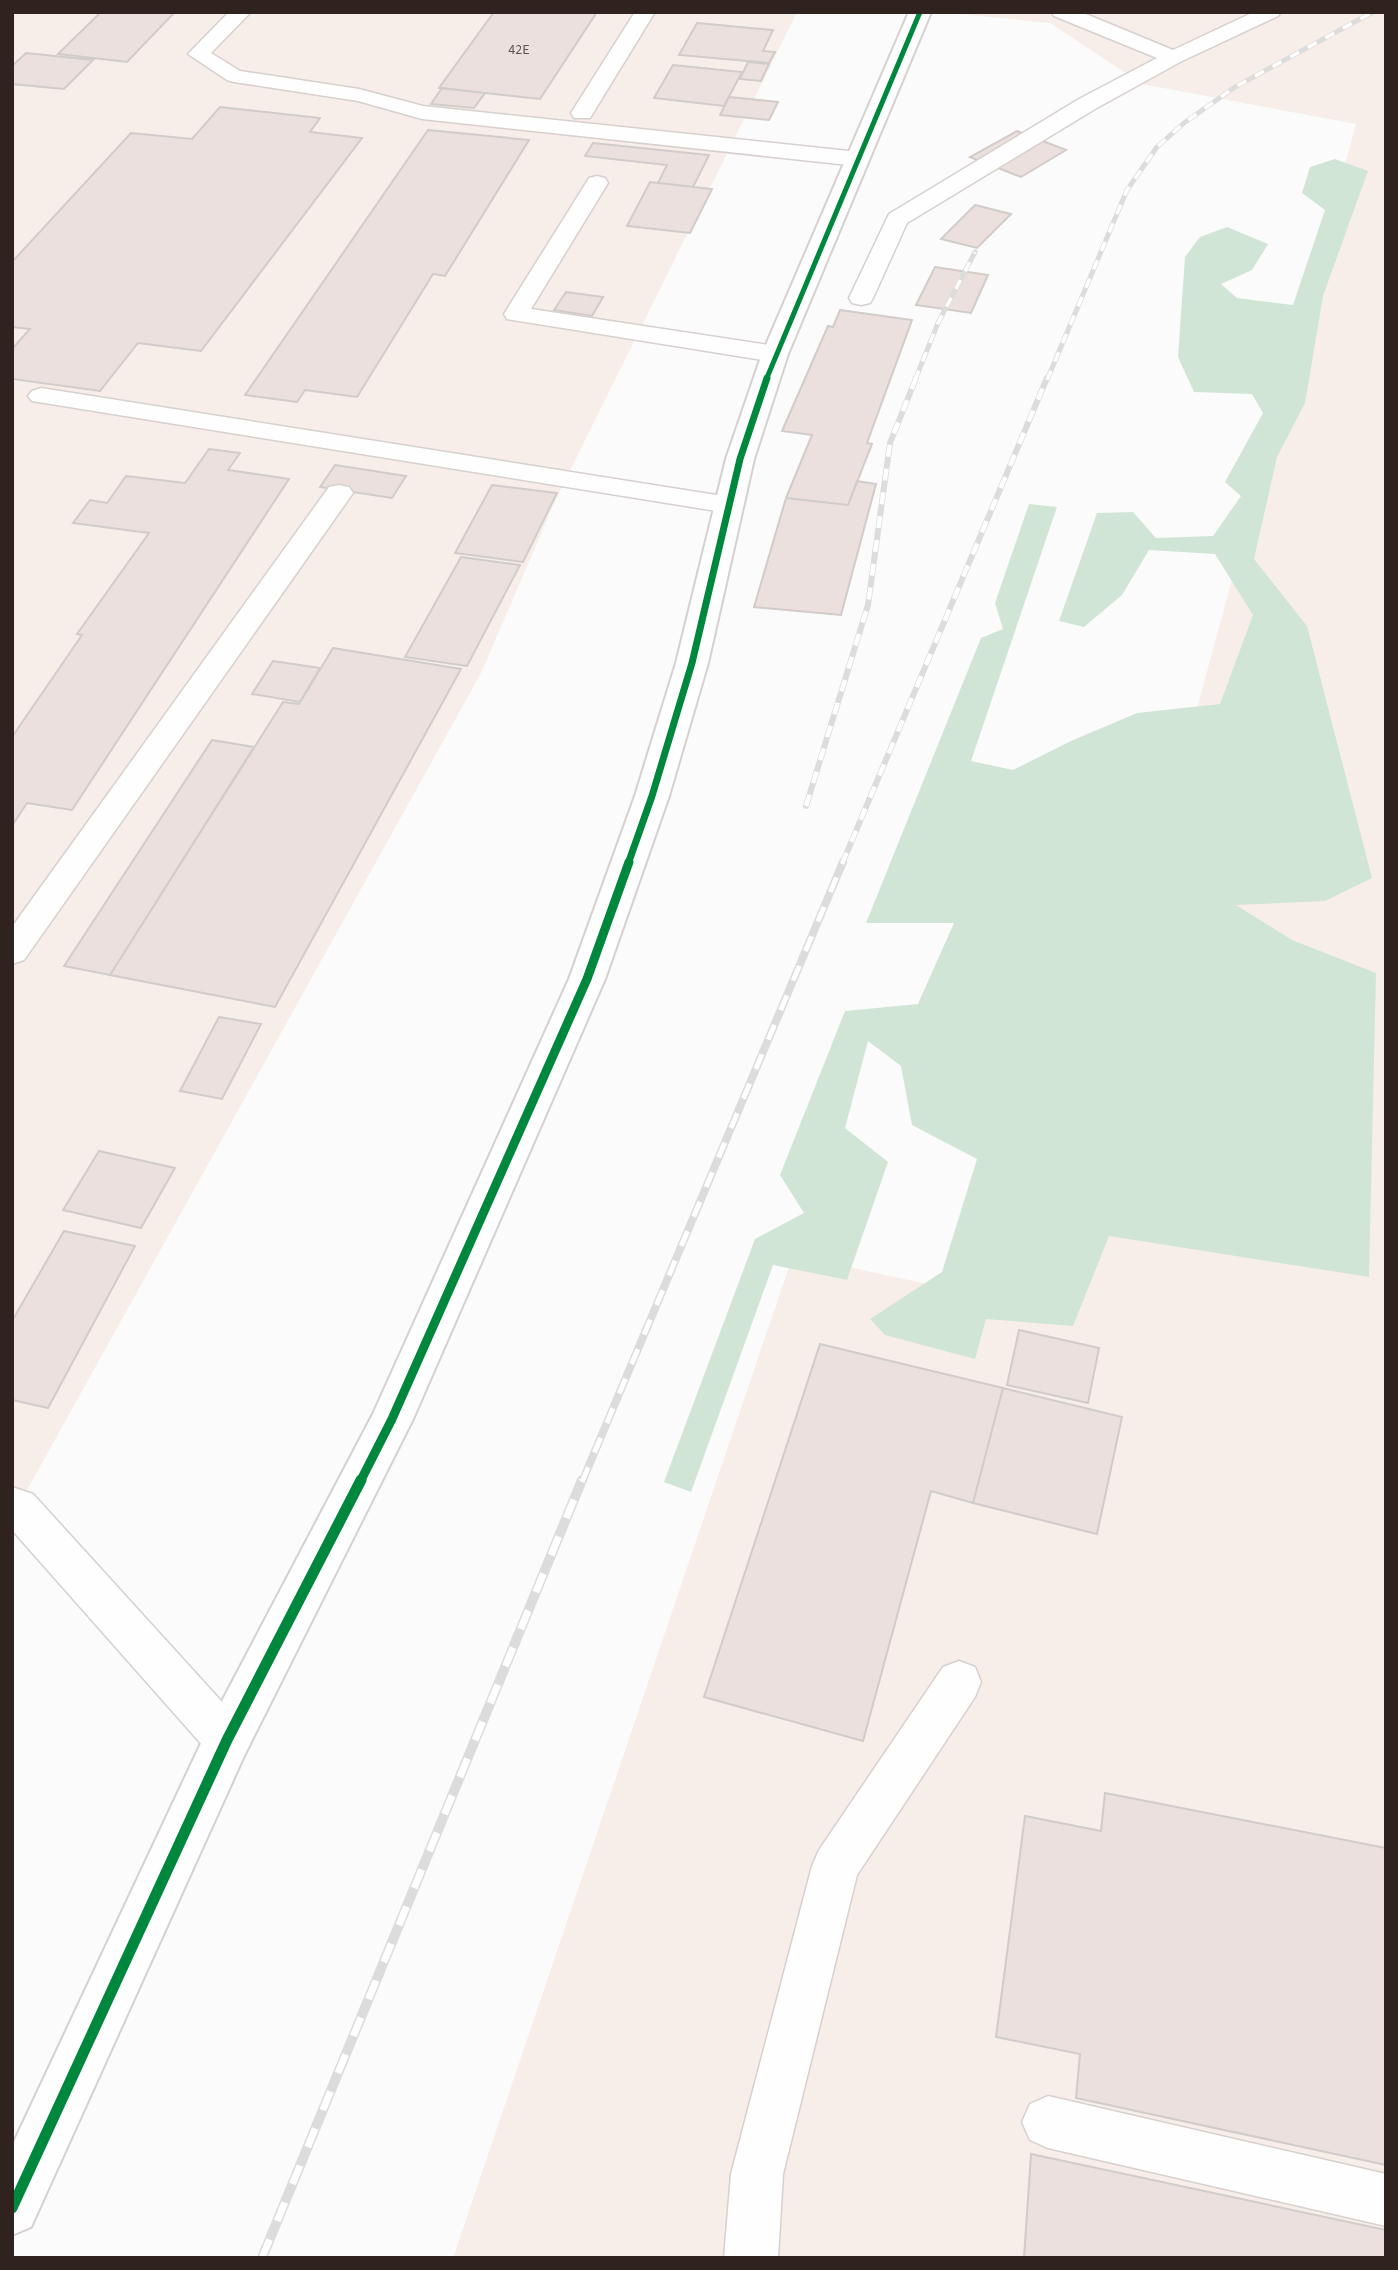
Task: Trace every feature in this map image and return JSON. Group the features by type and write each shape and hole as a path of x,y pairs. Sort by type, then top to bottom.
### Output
{"street":[{"path":"12,2208 227,1740 392,1419 587,979 652,796 692,663 740,458 775,354 920,12"}],"lane":[{"path":"241,12 198,54 234,76 359,95 422,112 858,159"},
{"path":"582,113 645,12"},
{"path":"1061,12 1118,33 1173,58"},
{"path":"861,298 897,219 1087,104 1173,58 1271,12"},
{"path":"597,183 516,314 775,354"},
{"path":"41,396 729,505"},
{"path":"12,952 340,493"},
{"path":"12,1505 18,1507 227,1740"},
{"path":"751,2258 757,2174 836,1866 959,1682"},
{"path":"1048,2122 1386,2200"}],"shaded area":[{"path":"12,12 797,12 556,499 481,673 12,1517"},
{"path":"938,12 1386,12 1386,2258 453,2258 793,1255 1034,1307 1356,124 1142,84 1050,23"}],"green space":[{"path":"1335,159 1368,171 1323,296 1305,403 1277,457 1254,559 1307,626 1372,878 1325,901 1236,905 1292,940 1376,973 1369,1277 1109,1236 1073,1326 986,1319 975,1359 885,1335 870,1319 942,1272 977,1159 912,1125 901,1066 868,1041 845,1128 888,1162 847,1280 773,1265 691,1492 664,1482 755,1239 804,1213 780,1175 845,1011 918,1004 954,923 866,923 981,638 1003,629 995,603 1029,504 1057,507 971,761 1013,770 1071,741 1137,713 1220,704 1253,615 1215,554 1149,550 1122,595 1084,627 1059,621 1097,513 1133,512 1156,538 1213,536 1241,496 1225,482 1263,413 1252,394 1194,392 1178,357 1185,257 1200,237 1227,227 1268,244 1252,270 1221,284 1237,298 1293,305 1325,210 1302,193 1310,167"}],"building":[{"path":"101,12 175,12 127,62 58,54"},
{"path":"494,12 597,12 540,99 439,88"},
{"path":"697,23 773,30 763,51 775,52 769,63 679,55"},
{"path":"26,53 93,60 64,89 12,84 12,66"},
{"path":"748,62 769,64 761,81 740,79"},
{"path":"673,65 742,72 724,106 654,98"},
{"path":"442,88 485,93 474,108 431,104"},
{"path":"729,97 778,102 769,120 720,115"},
{"path":"220,107 320,118 310,132 362,138 201,351 138,343 100,391 12,379 12,349 30,329 12,327 12,262 131,133 192,139"},
{"path":"428,130 529,140 445,276 433,274 357,397 305,390 297,402 245,395"},
{"path":"1017,131 1066,150 1021,177 970,157"},
{"path":"593,143 709,155 693,187 658,183 667,165 585,156"},
{"path":"650,182 712,189 690,233 627,226"},
{"path":"975,205 1011,214 977,248 941,239"},
{"path":"935,267 988,275 971,313 916,305"},
{"path":"566,292 603,297 592,316 554,310"},
{"path":"840,310 912,320 867,443 872,444 848,505 786,498 812,435 782,431 828,326 833,327"},
{"path":"209,449 240,453 228,470 289,479 72,810 27,803 12,826 12,737 82,635 77,634 149,533 73,523 90,500 107,503 126,476 185,483"},
{"path":"335,465 406,476 392,498 320,487"},
{"path":"857,481 876,484 841,615 754,607 786,498 848,505"},
{"path":"492,485 557,493 523,562 455,553"},
{"path":"461,557 520,565 467,666 405,657"},
{"path":"333,648 461,669 275,1007 110,975 283,702 299,704"},
{"path":"273,661 320,668 300,702 252,694"},
{"path":"212,740 254,747 110,975 64,966"},
{"path":"219,1017 261,1024 222,1099 180,1091"},
{"path":"99,1151 175,1168 141,1228 63,1210"},
{"path":"64,1231 135,1246 48,1408 12,1400 12,1321"},
{"path":"1019,1330 1099,1348 1088,1403 1007,1385"},
{"path":"820,1344 1003,1388 973,1503 931,1491 863,1741 704,1697"},
{"path":"1003,1388 1122,1417 1097,1534 973,1503"},
{"path":"1105,1793 1386,1848 1386,2165 1076,2098 1080,2054 996,2037 1025,1816 1101,1831"},
{"path":"1031,2154 1386,2230 1386,2258 1024,2258"}],"railway":[{"path":"1047,380 1127,190 1157,147 1184,123 1235,87 1373,12"},
{"path":"915,380 938,323 975,252"},
{"path":"806,806 868,605 890,443 916,378"},
{"path":"842,864 1047,378"},
{"path":"582,1482 843,862"},
{"path":"262,2258 582,1480"}],"cycle path":[{"path":"12,2208 227,1740 392,1419 587,979 652,796 692,663 740,459 775,354 920,12"}]}
